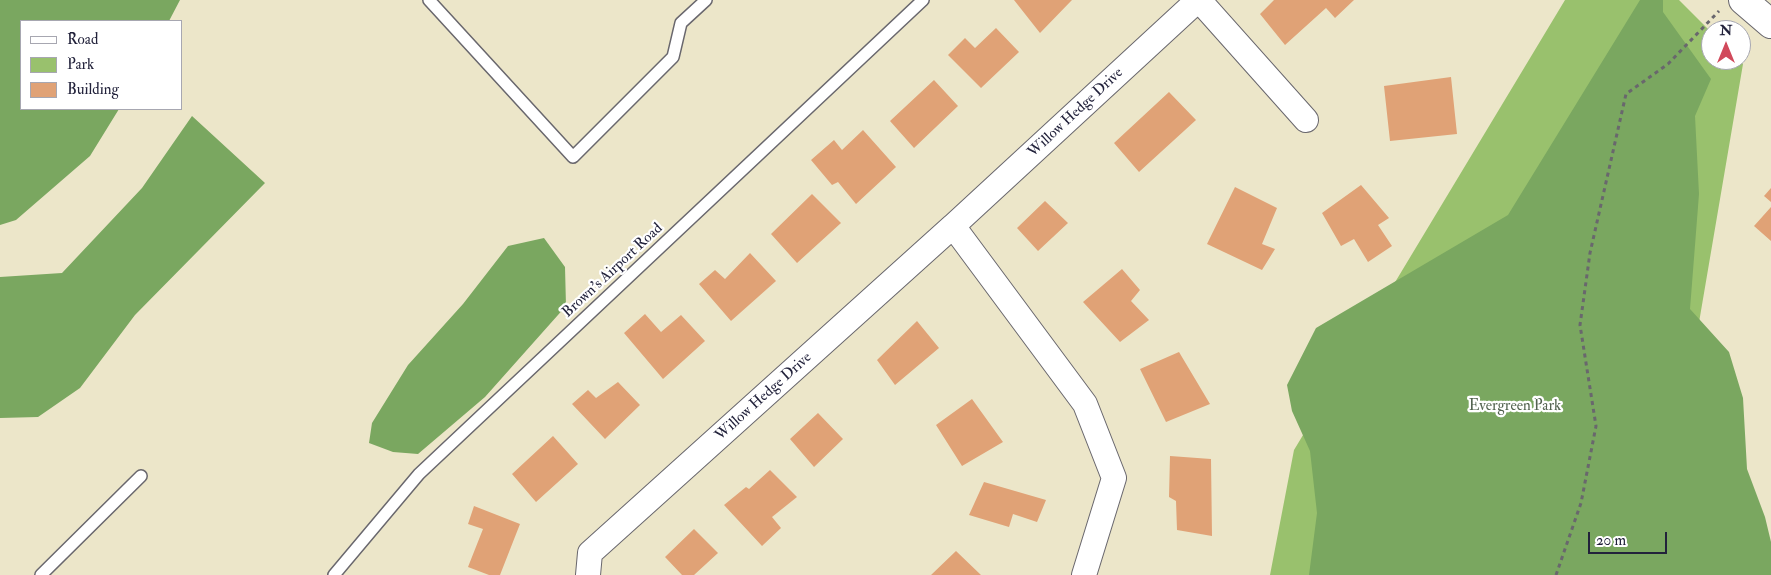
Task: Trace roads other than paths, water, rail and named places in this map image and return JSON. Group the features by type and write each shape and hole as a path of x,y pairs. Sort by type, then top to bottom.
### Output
{"street":[{"path":"1199,0 1306,120"},
{"name":"Willow Hedge Drive","path":"588,575 590,553 953,226 1199,0"},
{"path":"1733,4 1771,24"},
{"path":"953,226 1085,404 1114,478 1084,575"}],"lane":[{"path":"429,0 573,156 673,57 681,23 706,0"},
{"name":"Brown's Airport Road","path":"334,575 419,474 923,0"},
{"path":"41,575 141,476"}],"park label":[{"name":"Evergreen Park","path":"1515,407"}]}
